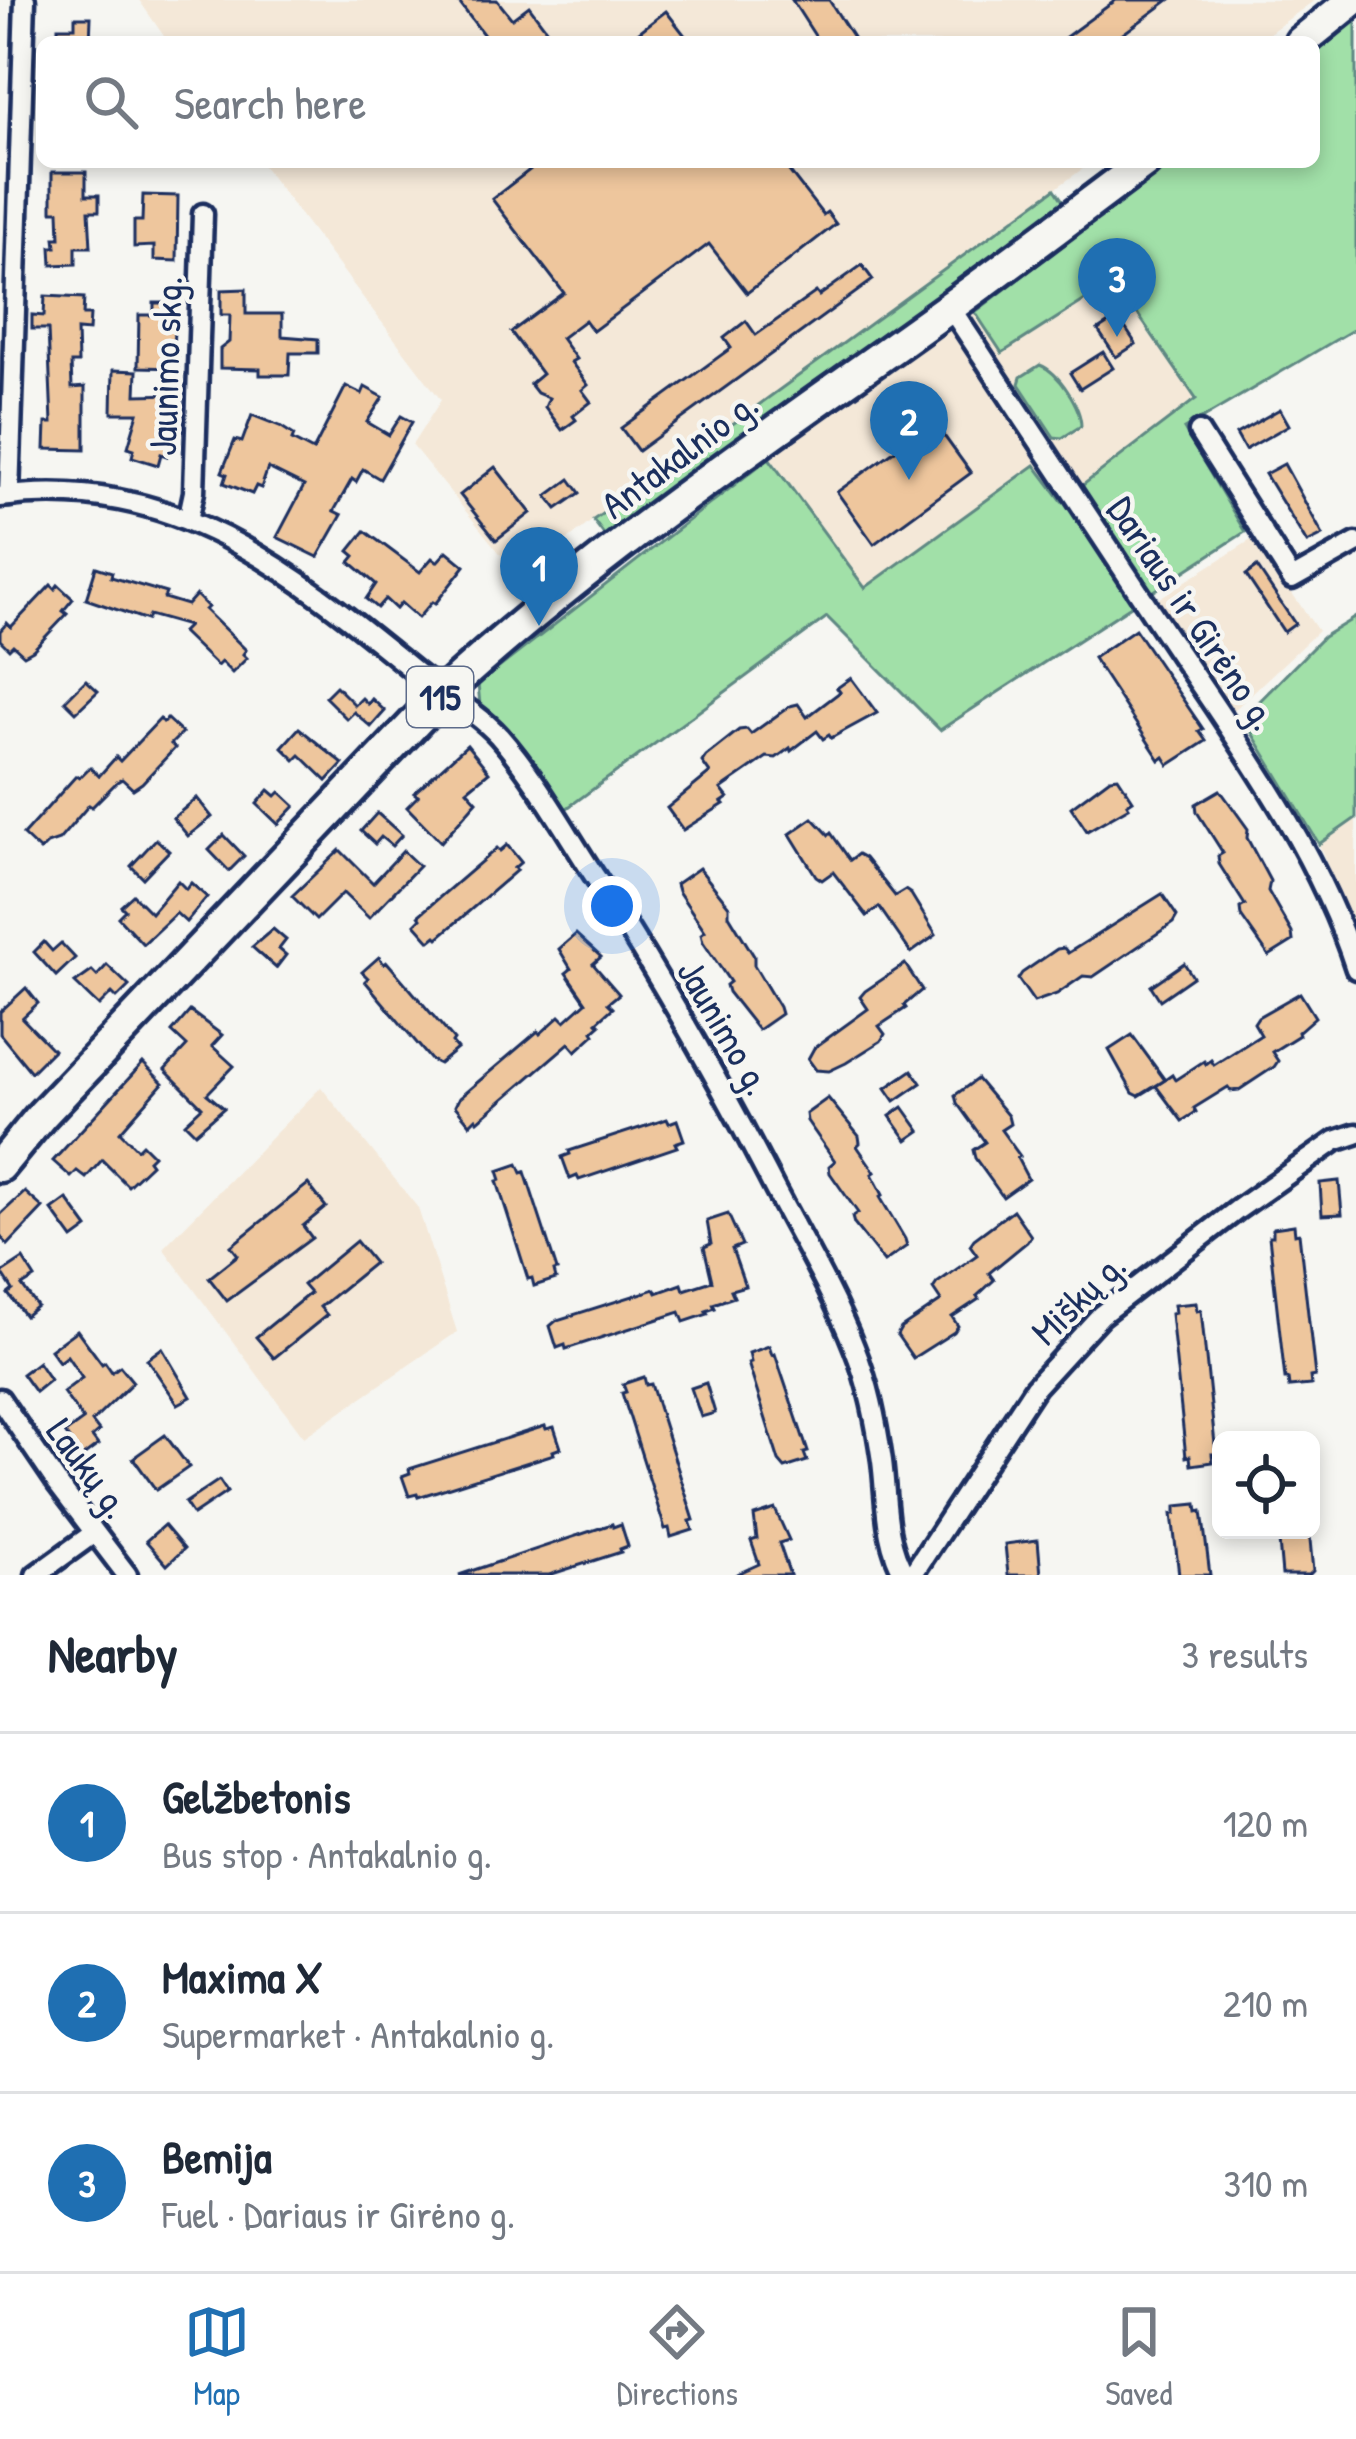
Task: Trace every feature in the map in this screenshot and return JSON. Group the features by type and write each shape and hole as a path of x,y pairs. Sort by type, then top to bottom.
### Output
{"main road":[{"path":"1308,36 1353,0"},
{"name":"Antakalnio g.","path":"0,1166 42,1115 445,692 570,585 1137,168"}],"street":[{"path":"4,496 25,0"},
{"name":"Jaunimo skg.","path":"188,520 194,492 203,214"},
{"name":"Dariaus ir Girėno g.","path":"950,307 1236,734 1312,861 1356,969"},
{"path":"1199,432 1292,579 1356,543"},
{"name":"Jaunimo g.","path":"4,496 75,496 142,506 188,520 263,555 302,580 421,677 470,707 525,770 719,1078 822,1278 868,1383 892,1545 908,1575"},
{"name":"Miškų g.","path":"908,1575 1007,1425 1101,1315 1237,1210 1335,1141 1356,1134"},
{"name":"Laukų g.","path":"0,1399 127,1575"},
{"path":"36,1575 94,1533"}],"shaded area":[{"path":"139,0 1315,0 1265,36 164,36"},
{"path":"265,168 1084,168 694,452 593,520 520,578 412,445 441,400"},
{"path":"1115,280 1197,399 1061,502 1035,465 865,589 769,458 975,312 1002,353"},
{"path":"1254,538 1318,631 1231,713 1153,602"},
{"path":"1356,818 1356,937 1319,844"},
{"path":"321,1087 418,1208 457,1332 304,1437 163,1248"}],"green space":[{"path":"1356,20 1356,328 1184,429 1245,532 940,730 827,617 566,809 480,705 478,684 769,458 865,588 1035,465 1062,501 1196,399 1115,281 1002,353 975,312 1165,168 1320,168 1320,49"},
{"path":"1055,189 1065,204 608,540 593,520"},
{"path":"1040,365 1061,382 1080,418 1081,426 1062,438 1054,437 1019,384 1021,377"},
{"path":"1356,617 1356,818 1319,844 1243,718 1323,637"}],"building":[{"path":"457,0 497,0 512,19 529,6 552,36 484,36"},
{"path":"792,0 829,0 852,36 815,36"},
{"path":"1116,0 1169,0 1120,36 1067,36"},
{"path":"666,11 685,36 634,36"},
{"path":"75,17 91,17 90,36 58,36 58,27 75,27"},
{"path":"532,168 787,168 823,215 827,212 836,224 747,293 709,244 593,331 585,320 561,338 576,359 571,362 588,385 582,390 591,402 562,430 545,407 549,398 530,384 542,374 511,332 564,293 492,199"},
{"path":"52,172 86,172 86,195 99,195 99,211 89,211 91,247 76,247 76,264 52,265 51,247 60,238 59,211 52,211"},
{"path":"143,195 178,196 177,261 154,260 154,246 134,247 134,221 142,221"},
{"path":"862,265 873,280 638,451 621,428 731,348 724,338 746,321 756,335"},
{"path":"246,289 246,314 282,314 282,336 318,339 318,353 290,353 289,375 220,368 220,349 229,342 230,315 221,315 221,290"},
{"path":"45,296 84,298 83,315 90,315 89,331 77,330 78,363 71,363 72,388 85,387 85,450 45,449 46,423 52,423 48,329 32,329 32,315 44,316"},
{"path":"154,303 175,303 173,352 178,352 178,368 138,367 139,315 154,315"},
{"path":"1118,317 1136,344 1116,357 1098,330"},
{"path":"1103,352 1113,368 1080,389 1070,373"},
{"path":"113,370 137,371 136,395 178,394 172,440 158,465 132,457 134,449 128,447 138,413 112,413"},
{"path":"346,386 362,394 365,387 383,397 367,422 389,435 401,416 412,422 380,479 363,469 356,482 352,479 334,511 342,515 318,557 277,537 304,486 268,468 261,488 256,486 252,494 224,483 227,474 222,472 235,440 242,442 252,415 280,426 294,435 292,440 313,451"},
{"path":"1280,409 1289,425 1245,450 1236,434"},
{"path":"934,422 971,473 874,544 837,492"},
{"path":"1284,464 1323,535 1307,543 1265,474"},
{"path":"495,467 531,513 496,540 460,495"},
{"path":"570,479 580,493 557,509 547,496"},
{"path":"365,531 420,572 432,558 437,562 447,551 465,566 418,618 401,603 396,609 385,599 377,608 366,599 376,584 350,562 355,556 349,551"},
{"path":"96,567 187,605 196,595 246,650 247,658 232,673 221,662 217,666 182,632 188,626 149,615 147,620 86,599"},
{"path":"1257,567 1295,624 1284,632 1246,575"},
{"path":"51,585 55,589 58,585 73,599 63,611 67,614 33,650 24,655 13,645 9,649 0,640 0,631 7,623 11,627"},
{"path":"1135,629 1203,729 1199,731 1206,741 1169,765 1164,757 1160,760 1093,658"},
{"path":"851,678 877,713 831,738 823,739 817,731 791,751 767,757 721,789 728,798 724,804 683,830 667,808 710,773 702,762 706,756 739,730 751,734 790,706 798,704 807,717"},
{"path":"86,680 98,691 76,712 65,701"},
{"path":"336,686 355,705 362,698 368,704 372,699 385,711 371,727 354,712 347,719 325,697"},
{"path":"160,719 163,723 167,719 182,733 171,744 175,748 142,783 133,789 122,779 117,782 59,840 40,851 23,835 76,776 90,767 99,776"},
{"path":"299,728 343,764 327,781 300,755 295,760 282,747"},
{"path":"467,745 489,772 467,790 477,801 441,842 407,807 418,796 414,793"},
{"path":"1118,777 1133,800 1129,807 1087,831 1071,807"},
{"path":"269,790 276,796 280,792 295,806 278,824 257,804"},
{"path":"1220,790 1248,829 1247,838 1270,881 1268,891 1292,933 1293,941 1269,956 1241,916 1240,908 1245,905 1219,864 1218,856 1223,853 1197,812 1196,804"},
{"path":"197,798 212,817 188,836 173,818"},
{"path":"377,813 402,835 392,846 381,837 375,844 361,831"},
{"path":"813,818 850,860 858,854 865,858 895,896 905,890 911,894 936,935 911,953 879,907 867,916 833,872 822,880 816,876 790,834"},
{"path":"224,835 244,856 229,871 209,850"},
{"path":"156,839 169,851 143,878 131,866"},
{"path":"507,845 521,862 517,870 430,941 415,924 419,915 497,848 500,851"},
{"path":"340,850 373,883 403,851 419,866 369,918 343,893 316,920 292,896"},
{"path":"699,868 729,906 729,915 779,1007 781,1014 758,1030 728,992 730,982 703,942 705,931 678,891 676,884"},
{"path":"178,881 186,889 191,883 207,897 186,922 176,913 143,944 118,917 125,910 121,906 133,895 151,913"},
{"path":"1162,894 1177,916 1173,923 1093,977 1083,976 1057,994 1034,1002 1018,979 1022,973 1057,949 1068,953"},
{"path":"273,929 286,940 279,949 286,955 276,968 252,947"},
{"path":"576,934 601,957 593,964 619,994 608,1003 613,1008 576,1051 569,1043 470,1124 455,1106 459,1098 538,1031 540,1034 560,1016 565,1021 586,1002 566,973 571,969 559,949"},
{"path":"44,942 52,951 61,943 75,958 56,976 34,952"},
{"path":"379,957 454,1040 457,1049 439,1064 365,981 368,978 362,972"},
{"path":"1184,963 1193,977 1160,1000 1151,986"},
{"path":"905,964 922,990 879,1026 885,1034 881,1041 829,1071 816,1070 808,1059 814,1048 868,1009 860,997"},
{"path":"107,965 129,986 117,998 112,993 99,1006 75,983 92,971 97,976"},
{"path":"26,988 38,1003 22,1018 53,1050 31,1072 0,1034 0,1012"},
{"path":"1300,993 1315,1017 1299,1035 1272,1052 1278,1061 1274,1067 1239,1090 1228,1087 1182,1121 1156,1086 1204,1061 1214,1065 1261,1035 1254,1023 1258,1017"},
{"path":"190,1011 222,1035 212,1046 234,1066 207,1094 224,1108 195,1133 185,1123 202,1107 165,1070 187,1046 172,1032"},
{"path":"1132,1035 1165,1080 1139,1096 1109,1050"},
{"path":"143,1063 163,1083 120,1132 137,1149 142,1144 153,1155 148,1160 151,1164 128,1186 102,1160 86,1178 77,1171 71,1177 53,1161"},
{"path":"912,1070 921,1083 895,1101 886,1088"},
{"path":"977,1079 1008,1116 1010,1124 1001,1130 1020,1156 1028,1179 1003,1197 975,1158 973,1150 985,1142 955,1095"},
{"path":"828,1098 859,1136 857,1146 875,1172 880,1197 905,1239 907,1246 884,1262 854,1224 852,1217 858,1213 830,1173 829,1166 835,1161 807,1121 806,1114"},
{"path":"903,1107 920,1131 907,1140 890,1116"},
{"path":"667,1119 669,1123 677,1120 684,1140 675,1143 677,1147 570,1179 562,1157 569,1151"},
{"path":"518,1164 525,1172 557,1270 556,1279 534,1286 497,1181 501,1180 498,1171"},
{"path":"1339,1181 1342,1214 1322,1215 1320,1183"},
{"path":"308,1184 326,1207 303,1226 312,1238 227,1301 209,1278 238,1255 231,1246"},
{"path":"25,1192 43,1208 8,1245 0,1236 0,1215"},
{"path":"67,1199 88,1228 73,1239 52,1210"},
{"path":"1013,1210 1031,1236 1027,1242 989,1273 994,1280 979,1299 952,1317 958,1326 954,1332 913,1358 897,1335 901,1328 941,1301 933,1289 937,1283 977,1255 970,1245 974,1239"},
{"path":"728,1214 742,1245 732,1249 745,1286 731,1290 734,1297 684,1322 680,1312 557,1348 550,1326 557,1320 655,1289 657,1293 682,1284 684,1290 712,1281 704,1247 711,1244 707,1221"},
{"path":"1294,1225 1295,1234 1299,1233 1315,1376 1310,1377 1311,1385 1289,1387 1269,1236 1273,1228"},
{"path":"356,1241 374,1263 320,1307 327,1315 274,1358 256,1337 310,1293 303,1285"},
{"path":"23,1259 35,1278 22,1286 37,1306 25,1316 8,1294 13,1290 2,1273"},
{"path":"1196,1303 1197,1311 1201,1310 1214,1431 1212,1462 1191,1465 1190,1456 1186,1457 1171,1314 1174,1305"},
{"path":"77,1330 102,1364 112,1372 120,1366 133,1382 92,1422 99,1431 92,1437 98,1445 82,1457 65,1433 83,1420 63,1392 82,1378 67,1356 59,1362 50,1350"},
{"path":"769,1346 808,1452 804,1453 807,1461 785,1468 748,1363 749,1353"},
{"path":"162,1348 191,1397 178,1404 147,1359"},
{"path":"38,1362 50,1380 35,1392 22,1374"},
{"path":"644,1377 646,1385 651,1384 694,1520 690,1521 693,1530 671,1537 622,1393 626,1392 623,1384"},
{"path":"706,1383 715,1413 701,1417 691,1388"},
{"path":"554,1427 561,1448 554,1454 409,1496 402,1476 409,1469"},
{"path":"165,1435 189,1467 156,1490 133,1458"},
{"path":"219,1480 227,1492 193,1515 185,1503"},
{"path":"1197,1504 1198,1512 1202,1511 1210,1575 1179,1575 1172,1514 1176,1506"},
{"path":"775,1509 789,1540 779,1543 790,1575 735,1575 759,1564 751,1541 757,1539 754,1516"},
{"path":"621,1524 628,1546 621,1552 549,1575 459,1575"},
{"path":"164,1525 184,1549 167,1565 146,1541"},
{"path":"1279,1539 1310,1539 1313,1571 1282,1575"},
{"path":"1038,1540 1041,1575 1008,1575 1005,1544"}],"place":[{"name":"Bemija","path":"1117,337"},
{"name":"Maxima X","path":"909,480"},
{"name":"Gelžbetonis","path":"539,626"}]}
